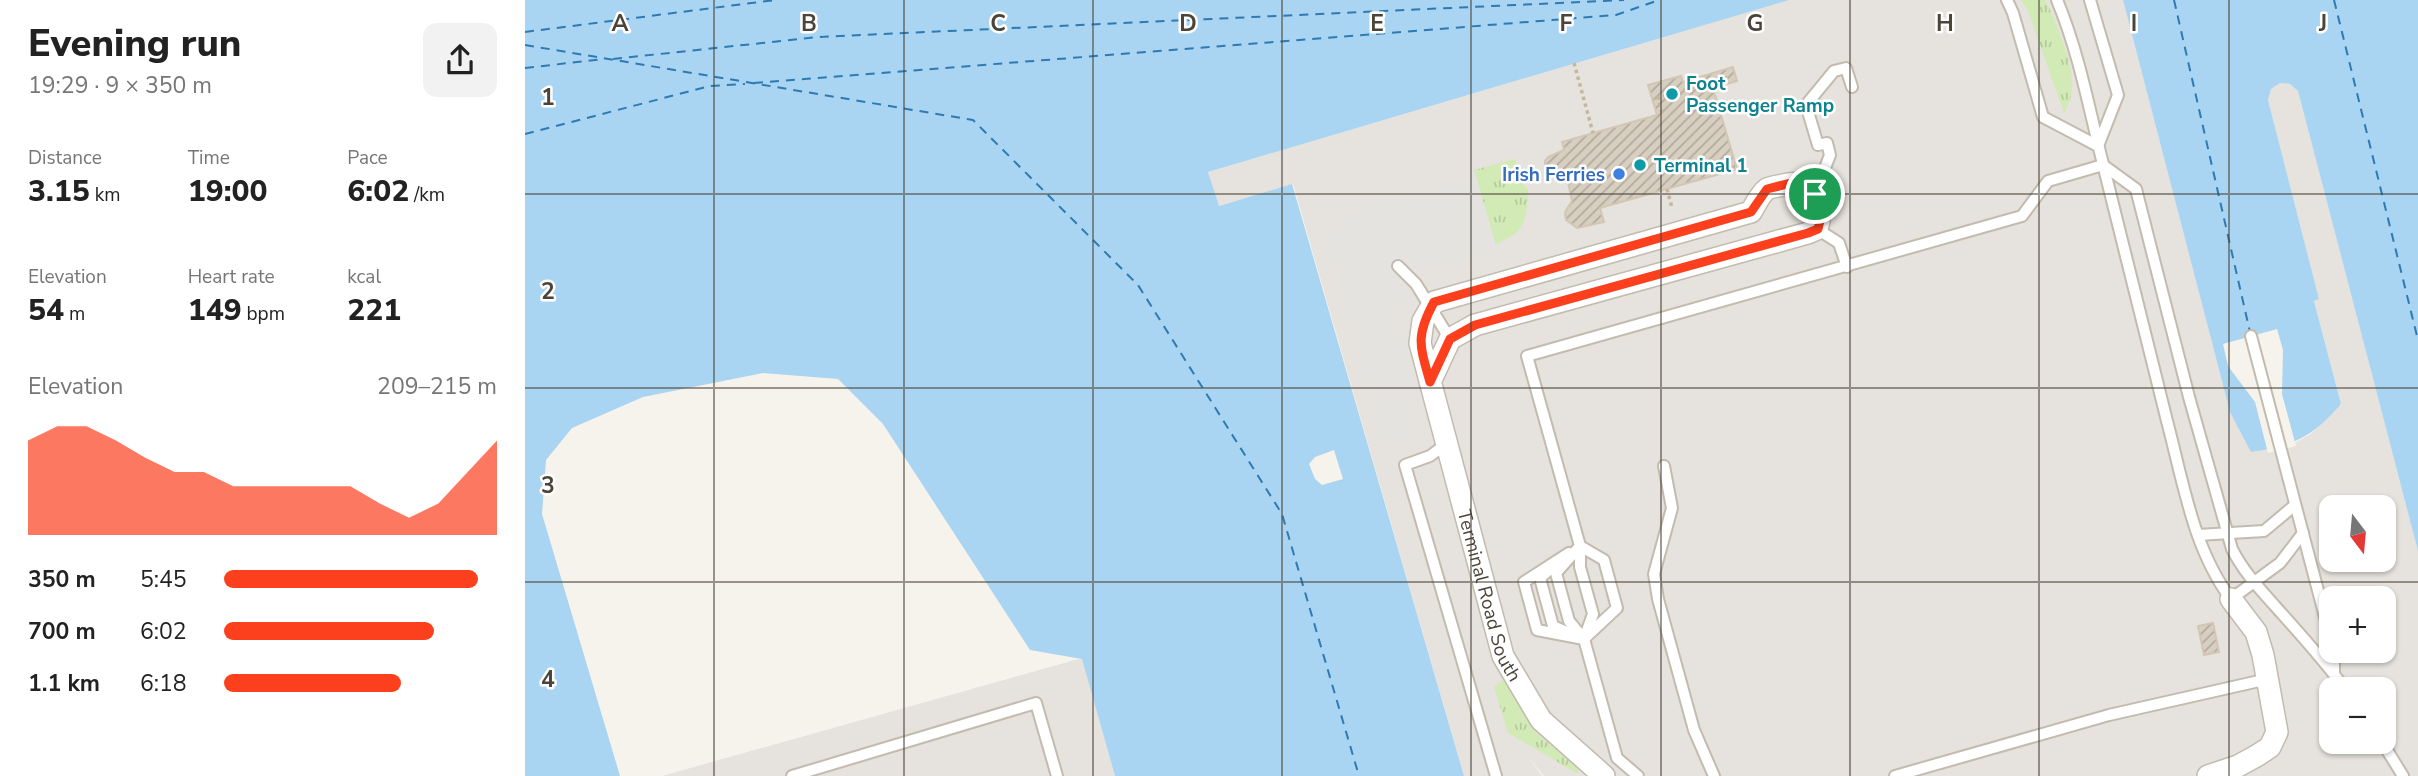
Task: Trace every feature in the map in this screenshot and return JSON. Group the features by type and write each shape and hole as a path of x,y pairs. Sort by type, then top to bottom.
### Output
{"street":[{"path":"1430,382 1450,339 1475,325 1818,229 1821,218 1815,194 1808,186 1795,182 1767,189 1751,212 1434,302 1431,308"},
{"path":"1609,252 1618,286"},
{"name":"Terminal Road South","path":"1431,308 1423,321 1420,343 1503,656 1541,720 1604,776"},
{"path":"2208,776 2238,766 2258,755 2270,747 2277,732 2256,632 2231,599"}],"lane":[{"path":"2007,0 2043,117 2098,146"},
{"path":"2057,0 2070,32 2090,103 2098,146 2198,535 2208,561 2231,599 2287,556 2303,533"},
{"path":"2089,0 2118,95 2098,146"},
{"path":"1815,194 1830,155 1827,143 1818,145 1807,105 1835,71 1846,68 1852,87"},
{"path":"1584,639 1593,614 1580,567 1580,546 1527,356 2022,216 2048,181 2103,165"},
{"path":"2103,165 2136,189 2189,397 2227,534 2238,561 2337,677"},
{"path":"1818,229 1839,243 1847,267"},
{"path":"1398,267 1416,284 1450,339"},
{"path":"2251,336 2319,594"},
{"path":"1446,444 1430,456 1405,465 1496,776"},
{"path":"1664,466 1672,508 1654,574 1658,599 1695,730 1713,774"},
{"path":"2198,535 2264,531 2295,505"},
{"path":"1580,546 1604,560 1617,608 1584,639"},
{"path":"1580,546 1556,573 1569,621 1584,639 1617,758 1638,776"},
{"path":"1580,546 1540,578 1553,626 1584,639"},
{"path":"1580,546 1524,582 1538,630 1584,639"},
{"path":"2334,663 2334,673"},
{"path":"1895,776 2109,715 2268,679"},
{"path":"792,776 1036,703 1057,776"},
{"path":"2389,754 2403,776"}],"path":[{"path":"1574,63 1594,133"},
{"path":"1662,113 1658,98 1728,77"},
{"path":"1667,189 1672,208"}],"shaded area":[{"name":"Terminal 1","path":"1789,0 2123,0 2230,412 2295,443 2312,433 2341,404 2314,300 2319,299 2268,100 2271,89 2280,83 2290,84 2298,91 2418,551 2418,776 1544,776 1528,757 1542,776 1464,776 1293,184 1218,206 1208,172"},
{"path":"1476,177 1497,249 1438,265 1422,274 1409,287 1400,320 1421,401 1413,405 1420,434 1381,446 1324,235 1342,227 1340,220 1366,207"},
{"path":"1082,658 1115,776 662,776"}],"green space":[{"path":"2021,0 2045,0 2057,27 2072,80 2071,97 2064,113 2028,11"},
{"path":"1515,159 1522,182 1528,190 1527,210 1519,230 1495,244 1474,170"},
{"path":"1505,679 1536,733 1578,768 1578,774 1508,733 1494,687"}],"water":[{"path":"525,0 1789,0 1208,172 1219,206 1292,184 1464,776 1115,776 1082,659 1030,650 883,424 838,379 763,373 643,397 572,428 546,460 542,514 620,776 525,776"},
{"path":"2123,0 2418,0 2418,551 2298,91 2290,84 2280,83 2271,89 2268,100 2319,299 2314,301 2341,404 2320,425 2301,438 2291,443 2251,452 2230,412"}],"pier":[{"path":"2277,329 2283,350 2282,394 2296,446 2268,453 2255,402 2228,366 2223,344"},
{"path":"1334,450 1343,479 1322,485 1315,479 1309,464 1315,457"}],"building":[{"name":"Terminal 1","path":"1733,67 1737,81 1713,88 1737,169 1600,208 1604,222 1577,228 1566,220 1565,212 1572,201 1567,177 1552,174 1545,169 1548,157 1564,150 1562,142 1657,115 1648,85 1681,76 1683,82"},
{"path":"2213,623 2219,652 2204,655 2198,626"}],"ferry route":[{"path":"525,32 775,0"},
{"path":"613,59 818,37 1624,0"},
{"path":"754,83 1616,15 1659,0"},
{"path":"2174,0 2250,332"},
{"path":"2334,0 2418,340"},
{"path":"525,45 973,120 1138,285 1282,514 1359,776"},
{"path":"525,68 604,59"},
{"path":"525,134 710,86 745,84"}],"place":[{"name":"Foot Passenger Ramp","path":"1672,94"},
{"name":"Terminal 1","path":"1640,165"},
{"name":"Irish Ferries","path":"1619,174"}],"route":[{"path":"1795,182 1808,186 1815,194 1821,218 1818,229 1475,325 1450,339 1430,382 1420,343 1423,321 1434,302 1751,212 1767,189 1795,182"}]}
